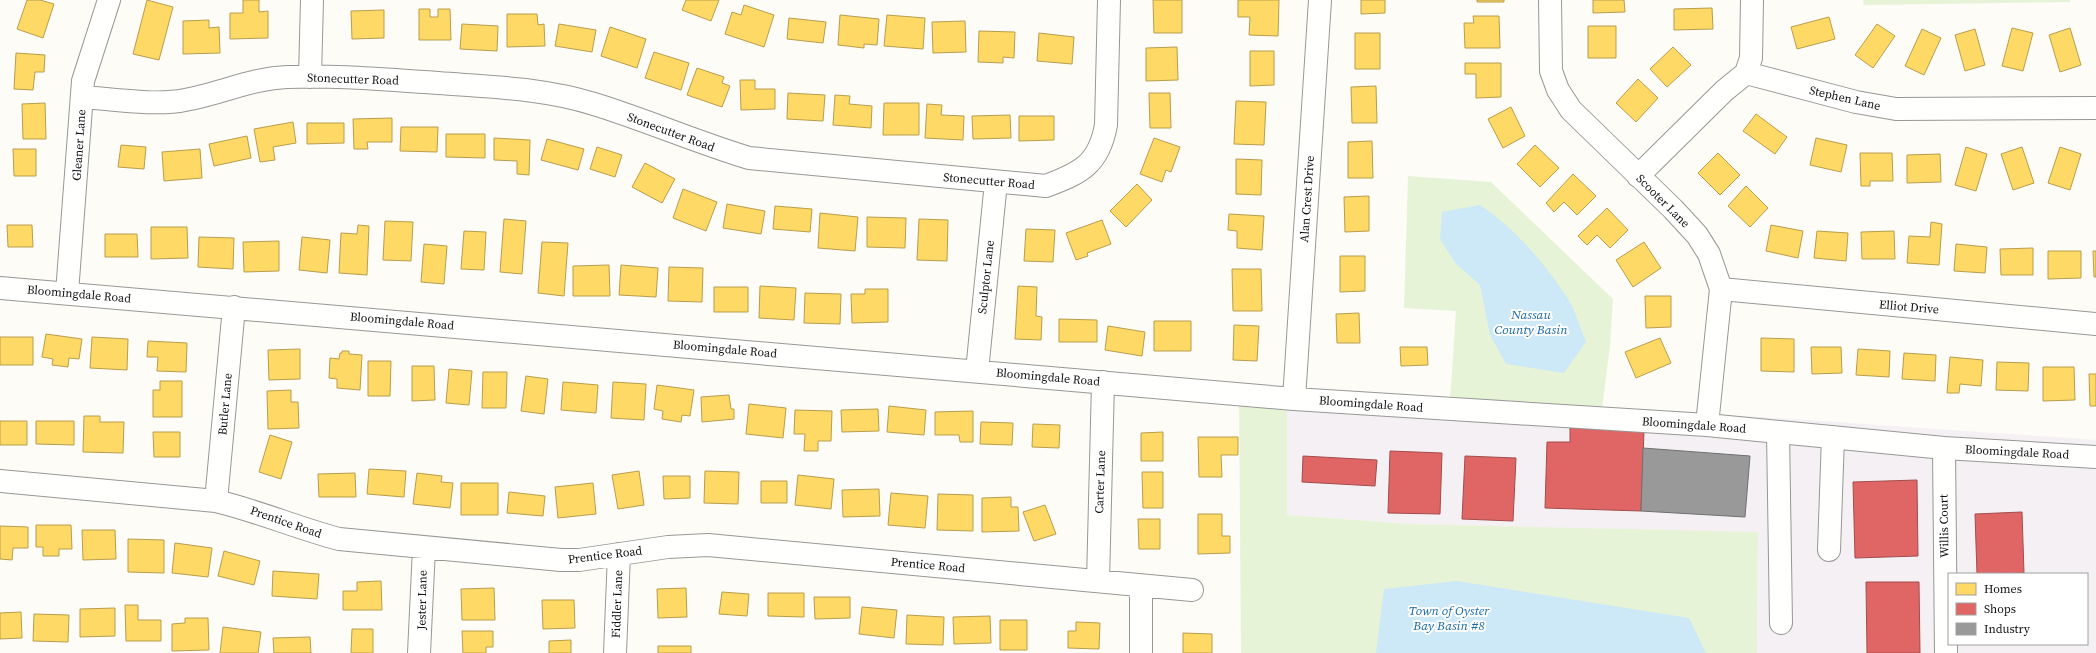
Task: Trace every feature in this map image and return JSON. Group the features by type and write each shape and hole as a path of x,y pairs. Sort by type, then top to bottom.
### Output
{"street":[{"name":"Gleaner Lane","path":"67,293 84,81 109,0"},
{"path":"310,78 312,0"},
{"name":"Stonecutter Road","path":"82,97 141,101 183,101 256,82 287,77 310,78 337,76 508,88 550,93 593,104 705,145 749,158 1046,186 1073,176 1085,168 1095,156 1104,137 1106,125 1109,0"},
{"name":"Alan Crest Drive","path":"1294,399 1320,0"},
{"name":"Scooter Lane","path":"1550,0 1551,71 1558,90 1571,110 1674,209 1697,235 1709,254 1721,289 1707,425"},
{"path":"1638,176 1724,91 1746,73 1751,58 1752,0"},
{"name":"Stephen Lane","path":"1746,73 1856,102 1896,109 2096,108"},
{"name":"Sculptor Lane","path":"976,371 996,182"},
{"name":"Bloomingdale Road","path":"0,288 1294,399 1707,425 1944,448 2096,457"},
{"name":"Elliot Drive","path":"1721,289 2096,324"},
{"name":"Butler Lane","path":"216,501 234,307"},
{"name":"Carter Lane","path":"1098,581 1103,382"},
{"path":"1778,432 1781,623"},
{"path":"1829,550 1833,437"},
{"name":"Willis Court","path":"1944,448 1946,653"},
{"name":"Prentice Road","path":"0,481 216,501 250,509 305,530 340,539 424,548 561,560 579,560 668,547 708,545 1192,590"},
{"name":"Jester Lane","path":"420,653 424,548"},
{"name":"Fiddler Lane","path":"615,653 619,554"},
{"path":"1141,586 1141,653"}],"shaded area":[{"path":"1287,395 1450,401 1762,417 2096,440 2096,653 1757,653 1758,533 1409,524 1287,515"}],"green space":[{"path":"1863,0 2070,0 2070,2 1864,5"},
{"path":"1408,176 1491,182 1613,299 1610,346 1602,409 1450,401 1456,311 1404,308"},
{"path":"1239,392 1287,395 1287,515 1409,524 1758,532 1757,653 1241,653"}],"water":[{"name":"Nassau County Basin","path":"1480,205 1505,224 1528,246 1557,283 1572,307 1586,342 1564,373 1506,364 1490,335 1480,285 1456,264 1440,239 1442,212"},
{"name":"Town of Oyster Bay Basin #8","path":"1457,581 1689,618 1706,653 1376,653 1384,589"}],"building: Homes":[{"path":"27,0 40,0 54,4 43,38 17,29"},
{"path":"147,0 173,7 159,60 133,54"},
{"path":"243,0 259,0 259,12 268,11 268,38 230,39 230,13 243,13"},
{"path":"686,0 719,0 711,21 682,10"},
{"path":"1153,0 1182,0 1182,33 1154,33"},
{"path":"1238,0 1279,0 1278,36 1249,35 1250,17 1238,17"},
{"path":"1361,0 1385,0 1385,13 1361,14"},
{"path":"1477,0 1504,0 1504,2 1477,2"},
{"path":"1593,0 1624,0 1625,12 1593,13"},
{"path":"744,5 774,15 764,47 725,34 732,12 741,15"},
{"path":"1712,8 1713,29 1674,30 1674,9"},
{"path":"419,9 430,9 430,17 438,17 438,9 450,9 451,40 419,40"},
{"path":"384,10 384,38 352,39 351,11"},
{"path":"507,14 537,14 538,25 544,24 545,46 507,47"},
{"path":"840,15 879,19 877,45 864,44 864,48 838,45"},
{"path":"887,15 925,18 923,49 884,46"},
{"path":"1473,16 1499,16 1500,48 1465,48 1464,23 1474,23"},
{"path":"1829,17 1835,39 1797,49 1791,27"},
{"path":"789,18 826,22 823,43 787,39"},
{"path":"209,20 209,28 219,27 220,53 183,54 183,21"},
{"path":"965,21 966,52 933,53 932,22"},
{"path":"462,24 498,26 497,51 460,49"},
{"path":"559,24 596,30 592,52 555,46"},
{"path":"1877,24 1895,36 1873,68 1855,55"},
{"path":"1588,26 1616,26 1616,58 1588,58"},
{"path":"610,27 646,39 637,68 601,56"},
{"path":"2012,28 2033,33 2023,71 2002,66"},
{"path":"2070,28 2081,65 2060,72 2049,35"},
{"path":"1922,29 1941,38 1924,75 1905,66"},
{"path":"1975,29 1985,65 1965,71 1955,35"},
{"path":"979,31 1015,32 1014,58 1003,57 1003,63 978,62"},
{"path":"1039,33 1074,37 1072,64 1037,61"},
{"path":"1355,33 1380,33 1380,69 1355,69"},
{"path":"1177,47 1178,80 1146,81 1146,48"},
{"path":"1673,47 1691,65 1667,87 1650,69"},
{"path":"1250,51 1274,51 1274,85 1250,86"},
{"path":"654,52 689,63 681,90 645,78"},
{"path":"16,53 45,55 44,72 35,72 33,90 14,89"},
{"path":"1465,63 1501,63 1501,97 1476,98 1476,74 1465,74"},
{"path":"697,68 724,77 722,83 730,86 722,107 687,95"},
{"path":"1638,79 1658,98 1636,122 1616,103"},
{"path":"740,80 755,80 755,89 775,89 775,109 741,110"},
{"path":"1376,86 1377,123 1352,123 1351,87"},
{"path":"788,93 825,95 823,121 787,119"},
{"path":"1149,93 1170,93 1171,128 1150,128"},
{"path":"835,95 850,96 849,104 872,106 871,128 833,125"},
{"path":"1236,101 1266,102 1264,145 1234,144"},
{"path":"45,103 46,139 23,139 22,104"},
{"path":"884,103 919,103 919,135 883,135"},
{"path":"927,104 942,105 941,115 964,116 963,140 925,138"},
{"path":"1511,107 1525,136 1503,148 1488,119"},
{"path":"1756,114 1787,137 1775,154 1743,131"},
{"path":"1010,115 1011,138 973,139 972,116"},
{"path":"1019,116 1054,116 1054,140 1019,141"},
{"path":"392,118 392,142 367,142 368,149 354,149 353,119"},
{"path":"293,122 296,143 273,147 275,160 260,162 254,129"},
{"path":"307,123 344,123 344,143 307,144"},
{"path":"401,127 438,127 437,152 400,151"},
{"path":"446,134 485,134 485,158 446,157"},
{"path":"247,136 251,158 214,166 209,144"},
{"path":"494,138 530,140 529,175 517,174 517,161 494,160"},
{"path":"1154,138 1180,147 1171,172 1166,170 1162,182 1140,174"},
{"path":"1816,138 1847,145 1841,172 1810,165"},
{"path":"547,139 584,149 578,170 541,160"},
{"path":"1372,141 1373,178 1348,178 1348,142"},
{"path":"121,145 146,147 144,169 118,167"},
{"path":"1535,145 1559,168 1540,187 1517,164"},
{"path":"597,147 622,155 615,177 590,169"},
{"path":"1966,147 1987,154 1976,191 1955,185"},
{"path":"2022,147 2034,183 2013,190 2001,154"},
{"path":"2060,147 2081,154 2070,190 2048,183"},
{"path":"13,149 36,149 36,176 14,176"},
{"path":"200,149 202,178 164,181 162,152"},
{"path":"1718,153 1740,175 1720,195 1698,173"},
{"path":"1860,153 1892,153 1893,181 1870,181 1870,186 1861,186"},
{"path":"1940,154 1941,182 1907,183 1907,155"},
{"path":"1236,159 1262,160 1261,195 1236,194"},
{"path":"645,163 675,179 662,203 632,187"},
{"path":"1573,174 1596,196 1577,215 1564,202 1554,212 1546,203"},
{"path":"1137,184 1152,200 1126,227 1110,211"},
{"path":"1746,186 1768,208 1750,227 1728,206"},
{"path":"683,189 717,202 706,231 673,218"},
{"path":"1369,196 1369,231 1345,232 1344,197"},
{"path":"727,204 765,211 761,234 723,228"},
{"path":"775,206 812,209 810,232 773,229"},
{"path":"1607,208 1628,230 1610,248 1597,235 1587,245 1578,236"},
{"path":"820,213 858,217 855,251 818,248"},
{"path":"1229,214 1264,216 1262,250 1237,248 1237,231 1228,230"},
{"path":"867,217 906,218 905,248 867,247"},
{"path":"504,219 526,221 522,274 500,272"},
{"path":"919,219 948,220 947,261 917,260"},
{"path":"1102,220 1111,244 1087,253 1088,256 1076,260 1066,233"},
{"path":"385,221 413,222 411,261 383,260"},
{"path":"1931,222 1942,224 1939,265 1907,263 1909,236 1930,237"},
{"path":"7,225 32,225 33,247 8,247"},
{"path":"358,225 369,226 367,275 339,273 341,233 357,234"},
{"path":"1771,225 1803,231 1798,258 1766,251"},
{"path":"151,227 187,227 188,258 151,259"},
{"path":"1026,229 1055,230 1053,262 1024,261"},
{"path":"464,231 486,232 484,270 461,269"},
{"path":"1817,231 1848,233 1846,261 1814,258"},
{"path":"1894,231 1895,259 1862,259 1861,232"},
{"path":"105,234 137,234 138,257 105,257"},
{"path":"199,237 234,238 233,269 198,267"},
{"path":"302,237 330,240 327,273 299,270"},
{"path":"279,241 279,271 244,272 243,242"},
{"path":"542,242 568,243 564,296 538,293"},
{"path":"1644,242 1661,268 1633,287 1616,260"},
{"path":"424,244 447,246 444,284 421,282"},
{"path":"1956,244 1987,247 1985,273 1954,271"},
{"path":"2033,248 2033,275 2001,275 2000,249"},
{"path":"2048,251 2081,251 2081,278 2048,279"},
{"path":"2093,251 2096,251 2096,277 2094,277"},
{"path":"1340,256 1365,256 1365,291 1340,292"},
{"path":"609,265 610,296 573,296 573,266"},
{"path":"621,265 658,268 656,297 619,295"},
{"path":"669,267 703,268 702,302 668,301"},
{"path":"1232,269 1261,269 1262,311 1233,311"},
{"path":"760,286 796,288 794,320 759,318"},
{"path":"1018,286 1037,287 1036,316 1042,317 1041,340 1015,339"},
{"path":"714,287 748,287 748,312 714,312"},
{"path":"865,289 888,289 888,322 852,323 851,294 865,294"},
{"path":"805,293 841,294 840,324 804,323"},
{"path":"1645,296 1671,296 1671,327 1646,328"},
{"path":"1359,313 1360,343 1337,343 1336,314"},
{"path":"1059,319 1097,320 1097,342 1059,342"},
{"path":"1154,321 1191,321 1191,351 1154,351"},
{"path":"1234,325 1259,326 1257,361 1233,360"},
{"path":"1108,326 1145,332 1142,356 1105,350"},
{"path":"46,334 82,339 79,359 69,358 68,367 52,365 53,359 42,357"},
{"path":"0,337 33,337 33,365 0,365"},
{"path":"92,337 128,339 127,370 90,368"},
{"path":"1660,338 1671,363 1636,378 1625,352"},
{"path":"1761,338 1794,339 1794,372 1761,371"},
{"path":"148,341 187,343 186,372 157,371 158,357 147,357"},
{"path":"1400,347 1427,347 1428,365 1401,366"},
{"path":"1811,347 1841,347 1842,373 1812,374"},
{"path":"300,349 300,379 269,380 268,350"},
{"path":"1858,349 1890,351 1889,377 1856,375"},
{"path":"342,351 349,351 349,354 362,355 360,390 337,388 337,379 329,378 330,358 339,359"},
{"path":"1904,353 1936,355 1935,381 1902,379"},
{"path":"1950,357 1983,360 1981,386 1960,384 1959,393 1947,393"},
{"path":"368,361 391,361 390,396 368,396"},
{"path":"1997,362 2029,363 2028,391 1996,390"},
{"path":"412,366 434,366 435,400 412,401"},
{"path":"2043,367 2074,367 2075,400 2043,401"},
{"path":"449,369 472,371 469,405 446,403"},
{"path":"483,372 507,372 506,408 482,408"},
{"path":"2089,374 2096,374 2096,406 2090,406"},
{"path":"526,376 548,379 544,414 521,411"},
{"path":"160,381 182,381 182,417 153,417 153,390 160,390"},
{"path":"563,382 598,385 596,413 561,410"},
{"path":"613,382 646,384 644,420 611,418"},
{"path":"657,385 694,390 690,416 682,415 681,422 662,419 663,411 654,409"},
{"path":"291,390 291,402 298,402 299,428 268,429 267,391"},
{"path":"729,395 731,409 734,409 734,419 702,422 701,397"},
{"path":"749,404 786,408 783,438 746,434"},
{"path":"889,406 926,410 924,435 887,432"},
{"path":"878,409 879,431 842,432 841,410"},
{"path":"795,410 832,411 831,441 818,441 818,451 804,451 805,434 794,434"},
{"path":"973,411 973,442 960,442 959,435 935,435 935,412"},
{"path":"84,416 100,416 100,422 124,422 123,453 83,452"},
{"path":"0,421 27,421 27,445 0,445"},
{"path":"36,421 74,421 74,445 36,444"},
{"path":"981,422 1013,423 1012,445 980,444"},
{"path":"1033,424 1060,425 1059,448 1032,447"},
{"path":"153,432 180,432 180,457 154,457"},
{"path":"1163,432 1163,461 1141,461 1141,433"},
{"path":"270,435 292,442 281,479 259,472"},
{"path":"1198,437 1238,437 1238,455 1221,455 1222,477 1199,477"},
{"path":"369,469 406,471 404,497 367,494"},
{"path":"639,471 644,505 618,509 612,475"},
{"path":"705,471 739,472 738,504 704,503"},
{"path":"1142,472 1163,472 1163,508 1143,508"},
{"path":"355,473 356,497 319,497 318,474"},
{"path":"417,473 442,476 441,482 453,483 450,508 413,504"},
{"path":"798,475 834,479 831,509 795,505"},
{"path":"663,476 690,476 690,498 664,499"},
{"path":"761,481 787,481 787,503 761,503"},
{"path":"461,483 498,483 498,515 461,515"},
{"path":"593,483 596,514 558,518 555,487"},
{"path":"879,489 880,516 843,517 842,490"},
{"path":"509,492 545,496 543,516 507,513"},
{"path":"891,493 928,496 925,528 888,525"},
{"path":"938,494 973,495 973,531 937,530"},
{"path":"1011,497 1011,507 1018,507 1019,531 982,532 982,498"},
{"path":"1045,505 1056,534 1034,541 1023,512"},
{"path":"1198,514 1222,514 1222,536 1230,536 1230,553 1198,554"},
{"path":"1138,519 1160,519 1160,549 1139,549"},
{"path":"36,525 71,525 72,549 59,549 59,556 43,556 43,547 36,547"},
{"path":"0,526 28,527 28,548 13,548 12,560 0,559"},
{"path":"82,530 115,530 116,559 83,560"},
{"path":"128,539 164,540 164,573 128,572"},
{"path":"175,543 212,548 208,577 172,573"},
{"path":"224,551 260,561 254,585 218,576"},
{"path":"273,571 319,574 317,599 272,596"},
{"path":"381,581 382,610 343,610 343,591 357,591 357,582"},
{"path":"494,588 495,620 462,620 461,589"},
{"path":"686,588 687,617 658,618 657,589"},
{"path":"722,592 749,594 747,616 719,614"},
{"path":"768,593 804,593 804,617 768,616"},
{"path":"814,597 850,597 850,618 815,619"},
{"path":"542,600 574,600 575,628 543,629"},
{"path":"125,605 138,605 138,620 161,620 161,641 126,641"},
{"path":"862,607 897,610 894,638 859,634"},
{"path":"115,608 115,636 80,637 80,609"},
{"path":"21,612 22,638 0,639 0,613"},
{"path":"34,614 69,615 68,642 33,641"},
{"path":"907,615 944,617 943,645 906,644"},
{"path":"990,616 991,643 954,644 953,617"},
{"path":"185,618 208,618 209,650 172,651 172,624 185,623"},
{"path":"1000,620 1027,620 1027,650 1000,650"},
{"path":"1076,622 1100,623 1099,649 1068,648 1068,631 1076,631"},
{"path":"223,627 261,632 258,653 220,653"},
{"path":"352,629 373,629 373,653 351,653"},
{"path":"462,631 493,631 493,647 486,647 486,653 463,653"},
{"path":"1183,633 1212,634 1212,653 1183,653"},
{"path":"310,637 311,653 274,653 273,638"},
{"path":"571,640 571,653 549,653 549,641"},
{"path":"658,646 691,646 691,653 658,653"}],"building: Shops":[{"path":"1570,428 1644,431 1641,511 1545,508 1547,442 1570,442"},
{"path":"1390,451 1442,453 1440,514 1388,513"},
{"path":"1303,456 1377,460 1375,486 1302,482"},
{"path":"1465,456 1516,458 1513,521 1462,519"},
{"path":"1917,480 1918,556 1855,558 1853,482"},
{"path":"2022,512 2024,573 1977,573 1975,514"},
{"path":"1866,582 1919,582 1920,653 1867,653"}],"building: Industry":[{"path":"1643,448 1750,456 1745,517 1641,511"}]}
